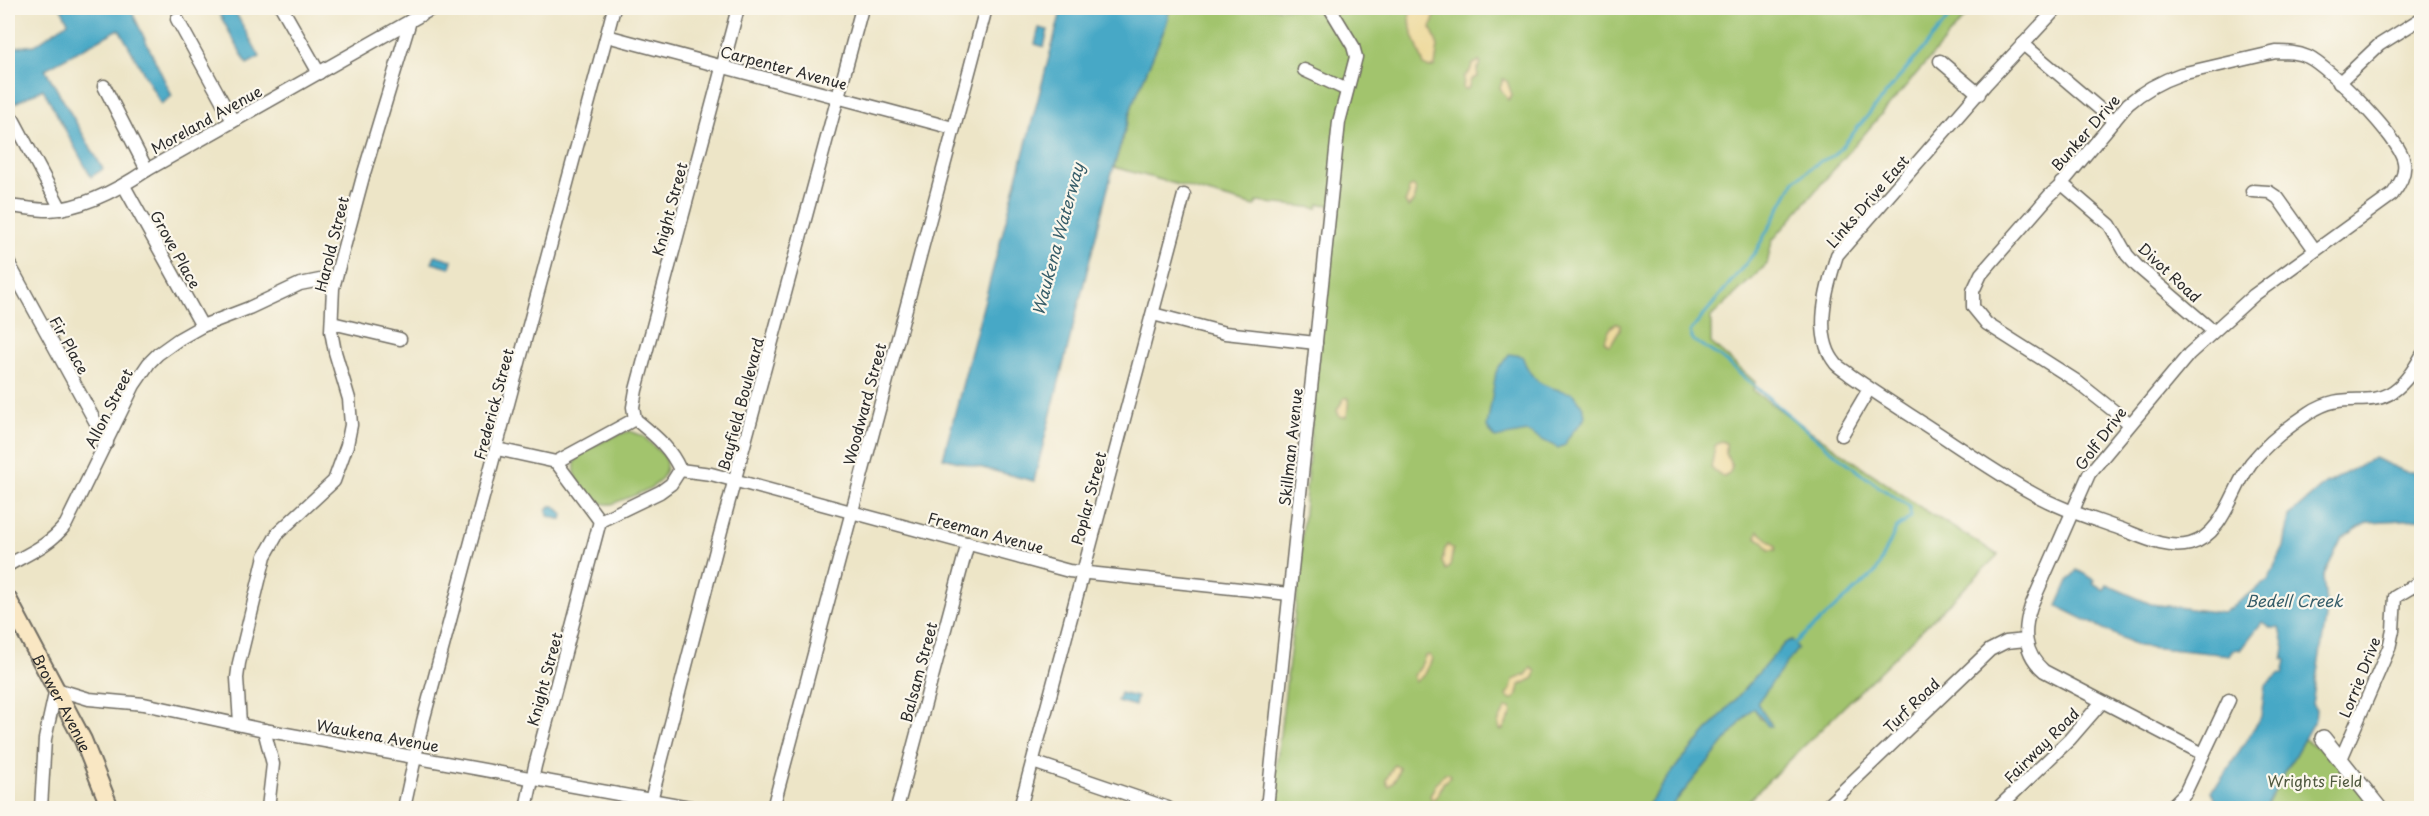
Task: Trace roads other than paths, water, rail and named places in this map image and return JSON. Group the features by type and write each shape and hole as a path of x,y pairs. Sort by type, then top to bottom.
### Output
{"main road":[{"name":"Brower Avenue","path":"8,599 83,740 110,808"}],"street":[{"path":"282,8 319,73"},
{"path":"410,21 433,8"},
{"name":"Frederick Street","path":"404,808 415,757 614,8"},
{"name":"Knight Street","path":"635,419 633,407 636,390 738,8"},
{"name":"Bayfield Boulevard","path":"650,804 862,8"},
{"name":"Woodward Street","path":"773,808 986,8"},
{"name":"Skillman Avenue","path":"1267,808 1340,122 1356,57 1353,46 1330,8"},
{"name":"Links Drive East","path":"2057,8 1837,255 1827,287 1823,324 1824,339 1835,364 1869,389 2032,493 2149,540 2173,546 2191,544 2211,533 2250,466 2271,441 2326,403 2378,400 2391,393 2411,375 2421,356"},
{"path":"2338,83 2379,45 2421,18"},
{"path":"177,20 233,121"},
{"name":"Moreland Avenue","path":"8,206 61,209 124,186 147,170 410,21"},
{"name":"Harold Street","path":"240,723 237,678 239,663 265,556 278,533 334,481 347,445 351,425 349,399 335,352 332,322 335,277 410,21"},
{"name":"Carpenter Avenue","path":"607,36 953,128"},
{"path":"2023,44 2114,121"},
{"name":"Bunker Drive","path":"2129,423 2075,380 1988,324 1973,308 1973,291 1981,274 2140,94 2166,79 2276,52 2292,52 2309,58 2338,83 2363,105 2395,142 2404,164 2400,183"},
{"path":"1940,61 1979,94"},
{"path":"1304,69 1347,90"},
{"path":"104,86 147,170"},
{"path":"13,120 61,209"},
{"name":"Divot Road","path":"2061,183 2110,225 2127,255 2137,266 2213,331"},
{"name":"Golf Drive","path":"2026,640 2025,629 2031,606 2089,474 2129,423 2189,354 2253,295 2392,195 2400,183"},
{"name":"Grove Place","path":"124,186 202,326"},
{"path":"2252,191 2264,191 2274,195 2315,250"},
{"name":"Poplar Street","path":"1020,808 1184,195"},
{"name":"Fir Place","path":"8,262 107,443"},
{"name":"Allon Street","path":"8,565 43,547 57,536 66,524 134,385 149,363 179,339 202,326 249,308 300,284 335,277"},
{"path":"1153,315 1226,333 1316,342"},
{"path":"332,322 400,339"},
{"path":"1842,435 1869,389"},
{"path":"497,449 556,462 600,521 660,492 671,484 680,470 665,445 635,419 556,462"},
{"name":"Freeman Avenue","path":"680,470 735,481 1069,571 1289,594"},
{"name":"Knight Street","path":"526,808 600,521"},
{"name":"Balsam Street","path":"897,808 968,543"},
{"name":"Lorrie Drive","path":"2341,759 2389,648 2396,597 2421,581"},
{"path":"2026,640 2030,654 2040,668 2203,754"},
{"name":"Turf Road","path":"1825,808 1990,650 2006,642 2026,640"},
{"path":"41,808 45,739 56,689"},
{"name":"Waukena Avenue","path":"56,689 89,699 144,704 264,729 533,778 650,804 696,808"},
{"path":"2170,808 2185,793 2229,700"},
{"name":"Fairway Road","path":"1998,808 2070,739 2102,702"},
{"path":"264,729 273,764 268,808"},
{"path":"2323,738 2379,808"},
{"path":"1033,762 1168,808"}],"water":[{"path":"61,8 136,8 132,12 172,96 161,104 119,29 45,69 103,169 91,177 43,89 13,104 8,95 8,48 35,45 68,22"},
{"path":"216,8 233,8 260,57 247,64"},
{"name":"Waukena Waterway","path":"1062,8 1170,8 1166,25 1132,106 1111,176 1034,481 943,458"},
{"path":"1039,28 1048,30 1044,47 1035,44"},
{"path":"435,255 452,260 450,268 432,263"},
{"path":"1509,354 1522,356 1536,380 1548,387 1574,394 1581,405 1585,412 1584,418 1568,437 1565,445 1558,448 1527,432 1495,438 1487,427 1496,372"},
{"name":"Bedell Creek","path":"2374,458 2406,472 2421,472 2421,519 2368,522 2342,538 2323,577 2327,612 2312,704 2316,710 2315,719 2265,808 2218,808 2211,791 2221,780 2261,717 2265,686 2280,673 2283,674 2286,660 2283,659 2285,648 2280,628 2271,628 2262,622 2240,650 2231,651 2230,655 2138,646 2057,606 2068,581 2077,570 2095,580 2093,583 2104,590 2107,585 2151,604 2223,613 2268,580 2284,547 2289,516 2325,484"},
{"path":"550,506 555,506 563,514 562,520 548,516 547,510"},
{"path":"1792,640 1798,648 1757,703 1772,726 1768,726 1754,708 1670,808 1646,808 1679,763 1785,643"},
{"path":"1120,693 1137,697 1135,706 1117,701"}],"waterway":[{"path":"1794,644 1876,572 1896,529 1911,517 1909,506 1879,487 1823,444 1720,357 1693,340 1690,332 1756,251 1795,180 1819,162 1835,155 1957,8"}],"park label":[{"name":"Wrights Field","path":"2315,780"}]}
